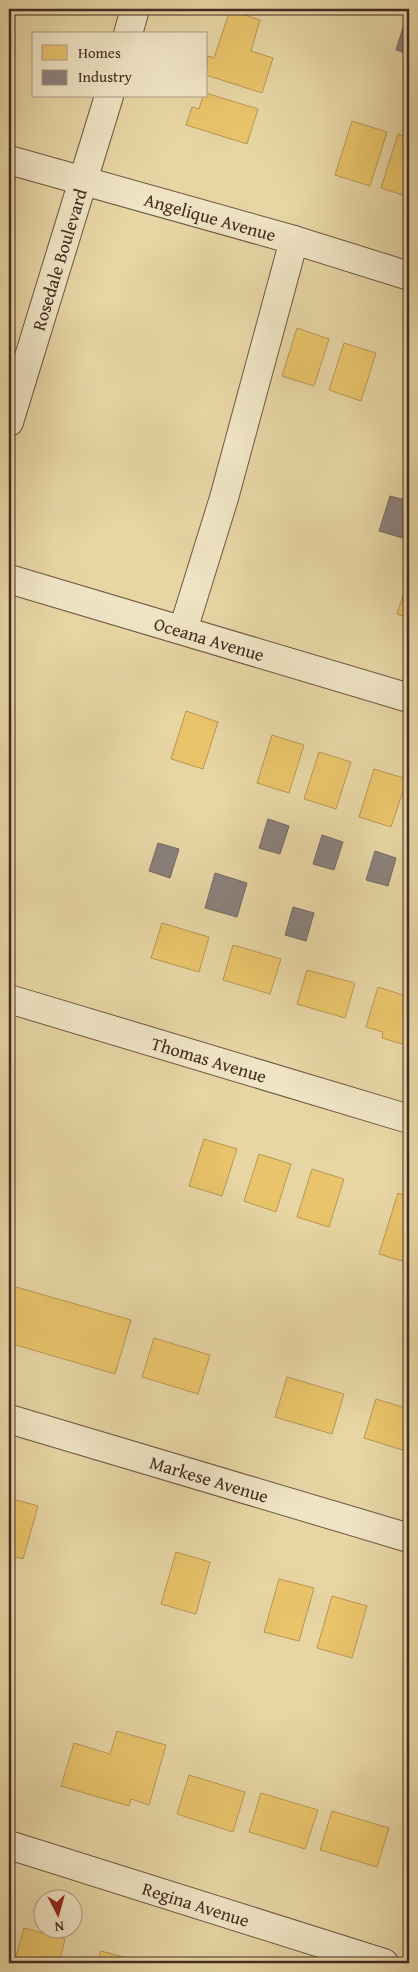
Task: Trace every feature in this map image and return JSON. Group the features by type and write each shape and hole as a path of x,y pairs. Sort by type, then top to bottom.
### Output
{"street":[{"path":"129,32 135,9"},
{"name":"Rosedale Boulevard","path":"9,422 108,98"},
{"name":"Angelique Avenue","path":"9,160 294,240 409,276"},
{"path":"183,630 224,498 294,240"},
{"name":"Oceana Avenue","path":"9,579 409,698"},
{"name":"Thomas Avenue","path":"9,999 409,1119"},
{"name":"Markese Avenue","path":"9,1419 409,1538"},
{"name":"Regina Avenue","path":"9,1845 384,1963"}],"building: Homes":[{"path":"230,10 260,20 251,51 273,58 262,93 208,76 208,56 214,58"},
{"path":"208,94 258,109 247,144 186,125 192,107 199,109 202,98 208,98"},
{"path":"352,121 387,132 370,186 335,175"},
{"path":"398,134 409,138 409,197 381,188"},
{"path":"297,328 329,339 314,386 282,376"},
{"path":"344,343 376,353 361,401 329,390"},
{"path":"409,577 409,618 397,614"},
{"path":"186,711 218,722 203,769 171,759"},
{"path":"272,735 304,745 289,793 257,783"},
{"path":"319,752 351,762 336,809 304,799"},
{"path":"374,769 407,779 391,827 359,817"},
{"path":"162,923 209,937 199,972 151,958"},
{"path":"233,945 281,959 270,994 223,980"},
{"path":"307,970 355,983 345,1018 297,1004"},
{"path":"378,987 409,997 409,1046 382,1038 383,1032 366,1027"},
{"path":"204,1139 237,1149 222,1196 189,1186"},
{"path":"259,1154 291,1164 276,1212 244,1201"},
{"path":"312,1169 344,1179 329,1227 297,1217"},
{"path":"398,1193 409,1197 409,1263 379,1254"},
{"path":"9,1285 131,1320 115,1374 9,1343"},
{"path":"154,1338 210,1355 198,1394 142,1377"},
{"path":"287,1377 344,1394 332,1434 275,1417"},
{"path":"376,1399 409,1409 409,1452 364,1438"},
{"path":"9,1498 38,1506 23,1559 9,1555"},
{"path":"176,1552 210,1562 196,1614 161,1604"},
{"path":"279,1579 314,1588 299,1641 264,1632"},
{"path":"332,1596 367,1606 352,1658 317,1648"},
{"path":"117,1731 166,1745 149,1805 131,1799 129,1806 61,1786 74,1743 110,1754"},
{"path":"189,1775 245,1792 233,1832 177,1814"},
{"path":"261,1793 318,1810 305,1849 249,1832"},
{"path":"332,1811 389,1828 377,1867 320,1850"},
{"path":"24,1928 32,1930 32,1940 65,1940 59,1963 14,1963"},
{"path":"101,1951 135,1960 135,1963 97,1963"}],"building: Industry":[{"path":"406,18 409,19 409,54 396,50"},
{"path":"390,496 409,501 409,540 379,531"},
{"path":"268,819 289,826 280,854 259,848"},
{"path":"322,835 343,842 334,870 313,864"},
{"path":"158,843 179,849 170,878 149,871"},
{"path":"375,851 396,858 388,886 366,880"},
{"path":"215,873 247,883 237,917 205,908"},
{"path":"293,907 314,913 306,941 285,935"}]}
